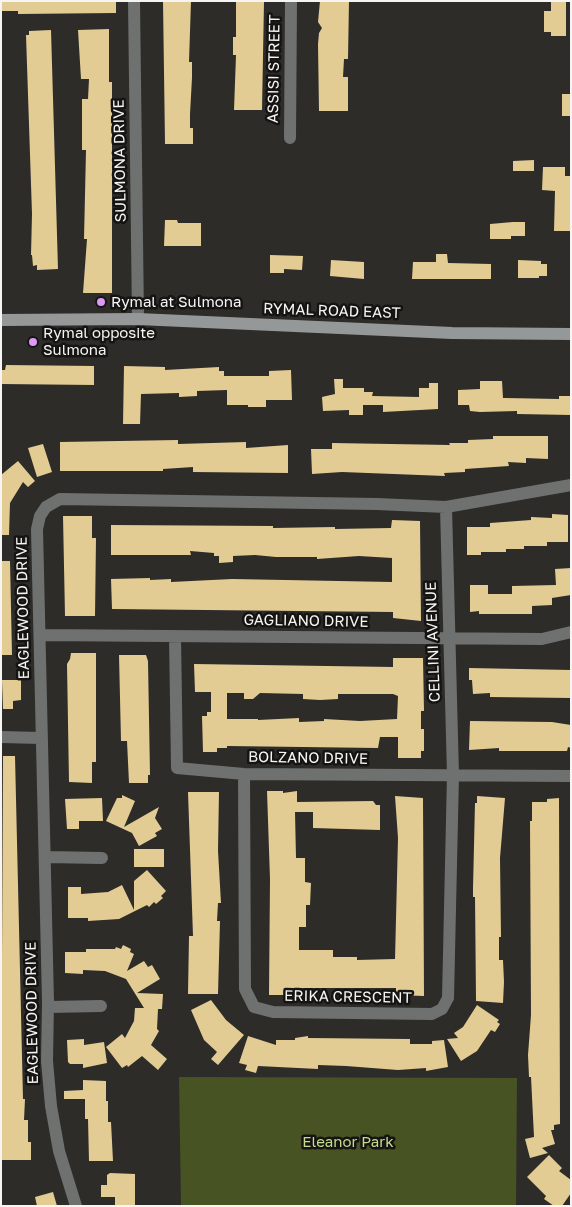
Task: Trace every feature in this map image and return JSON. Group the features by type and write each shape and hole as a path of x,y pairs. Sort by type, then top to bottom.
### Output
{"main road":[{"name":"RYMAL ROAD EAST","path":"1,320 138,320 452,333 571,334"}],"street":[{"name":"SULMONA DRIVE","path":"134,1 138,320"},
{"name":"ASSISI STREET","path":"290,138 291,1"},
{"name":"EAGLEWOOD DRIVE","path":"76,1206 59,1151 51,1106 47,1061 48,1007 37,529 40,516 46,507 60,499 377,504 446,507 571,486"},
{"name":"CELLINI AVENUE","path":"446,507 452,775"},
{"name":"GAGLIANO DRIVE","path":"40,635 450,640 542,639 571,632"},
{"name":"BOLZANO DRIVE","path":"175,636 177,768 244,774 571,776"},
{"path":"1,736 41,738"},
{"name":"ERIKA CRESCENT","path":"244,774 245,989 254,1008 274,1012 432,1014 442,1009 448,998 452,775"},
{"path":"45,857 102,858"},
{"path":"48,1007 101,1006"}],"green space":[{"name":"Eleanor Park","path":"179,1077 517,1078 516,1206 181,1206"}],"building":[{"path":"1,1 116,1 116,13 18,14 18,11 1,11"},
{"path":"163,1 191,1 189,62 192,62 190,128 193,128 193,144 165,144"},
{"path":"236,1 264,2 262,110 234,110 236,55 233,55 233,37 236,37"},
{"path":"320,1 349,1 348,59 344,59 343,77 348,77 348,111 319,111 318,44 319,33 322,28 318,22"},
{"path":"551,1 566,1 566,36 551,36 551,32 544,32 544,11 551,11"},
{"path":"109,29 109,82 112,82 112,293 83,293 87,239 84,239 86,150 82,150 82,99 88,99 89,79 81,79 78,30"},
{"path":"51,30 58,269 37,270 37,265 33,266 31,255 32,214 26,35 29,35 29,31"},
{"path":"562,94 571,94 571,116 562,116"},
{"path":"534,160 534,171 513,171 513,161"},
{"path":"543,167 565,167 565,176 571,176 571,231 554,231 555,191 542,190"},
{"path":"165,220 177,220 178,223 201,223 201,246 164,246"},
{"path":"525,222 525,236 511,236 511,239 490,239 490,224"},
{"path":"436,254 447,254 448,263 491,264 491,279 412,279 413,262 436,262"},
{"path":"270,255 303,256 302,270 284,269 284,273 270,273"},
{"path":"331,260 364,262 364,279 330,276"},
{"path":"518,260 541,261 541,264 547,264 547,276 518,278"},
{"path":"6,365 94,366 94,385 1,384 1,370 5,370"},
{"path":"124,366 165,367 165,370 219,367 219,371 224,371 224,376 269,376 269,371 291,370 292,400 266,400 266,407 248,407 248,405 227,405 227,390 197,391 197,396 179,397 179,393 141,394 140,424 123,424"},
{"path":"334,379 343,379 343,388 364,388 364,392 373,392 372,396 419,397 419,388 429,388 429,383 438,383 438,409 383,412 383,405 363,405 363,415 349,415 349,410 323,411 322,397 335,394"},
{"path":"480,381 502,381 503,398 559,399 559,396 571,396 571,415 517,414 517,411 480,412 470,411 469,405 458,405 458,390 480,389"},
{"path":"493,436 548,436 548,459 526,458 526,463 508,462 509,466 465,469 465,472 444,473 445,476 342,472 312,474 311,449 332,449 332,443 450,445 449,443 468,443 468,440 493,439"},
{"path":"178,440 178,444 246,442 246,448 288,445 288,473 193,472 193,467 163,469 163,471 60,471 60,442"},
{"path":"43,444 52,472 37,477 28,448"},
{"path":"18,461 35,481 28,487 23,482 10,503 9,535 1,535 1,475"},
{"path":"552,514 568,515 568,542 547,542 547,546 524,546 524,549 506,549 506,552 481,552 481,555 467,555 467,527 490,527 490,523 531,520 531,517 552,518"},
{"path":"63,516 92,516 92,538 96,538 95,616 65,616"},
{"path":"392,520 420,521 421,621 393,618 393,612 112,609 111,579 171,579 171,582 232,579 392,582 392,558 359,556 317,559 317,557 255,555 233,556 233,562 219,563 219,556 214,556 214,553 190,551 191,555 111,555 111,525 273,526 273,528 335,527 335,529 391,528"},
{"path":"1,561 10,561 12,655 1,655"},
{"path":"571,568 571,595 552,598 552,605 532,606 532,614 479,614 479,611 470,612 470,585 488,585 488,594 512,594 512,586 556,585 555,569"},
{"path":"71,653 96,653 96,762 92,762 92,783 69,782 67,664"},
{"path":"119,655 146,655 148,661 150,775 148,775 148,783 129,783 127,741 121,741"},
{"path":"393,658 423,658 424,711 421,711 421,729 424,729 424,751 421,751 421,758 398,758 398,737 380,737 378,748 227,746 227,748 217,748 217,752 203,752 202,716 207,716 207,712 211,712 211,692 195,692 194,664 393,667","holes":["227,693 244,693 244,699 253,699 260,693 303,694 303,699 320,700 338,699 338,694 393,694 398,696 397,719 360,721 324,719 324,721 299,722 299,718 227,719"]},
{"path":"469,668 571,670 571,698 490,697 490,693 473,694 472,680 469,680"},
{"path":"2,680 21,680 21,700 13,701 13,709 3,709"},
{"path":"470,721 552,722 571,725 571,748 568,747 567,751 499,751 499,748 469,750"},
{"path":"3,756 15,756 23,1099 25,1099 24,1120 28,1120 28,1142 31,1142 31,1160 1,1160"},
{"path":"267,791 283,791 283,793 297,791 297,802 373,801 376,805 380,805 380,830 313,828 313,812 295,812 296,858 305,858 305,882 311,883 310,905 306,905 306,927 299,927 299,950 333,950 333,957 357,957 357,960 395,959 398,838 395,796 423,798 424,996 396,995 396,988 299,988 299,995 269,995 270,879"},
{"path":"188,792 219,792 218,851 221,903 218,903 217,921 220,921 218,994 188,994 189,936 193,936"},
{"path":"122,795 135,801 124,827 159,807 155,818 162,829 155,833 157,836 139,846 132,833 106,821 117,798 122,798"},
{"path":"477,796 505,798 500,858 501,937 499,937 499,960 503,960 503,1003 476,1001 475,897 473,897 473,888 475,803 477,803"},
{"path":"102,798 103,821 79,821 79,829 67,829 65,799"},
{"path":"559,798 560,1124 554,1125 554,1130 551,1130 555,1144 542,1148 548,1153 530,1158 525,1139 534,1137 528,1055 531,1015 530,821 532,821 532,802 547,802 547,799"},
{"path":"134,849 164,849 164,867 134,867"},
{"path":"147,870 166,891 161,896 163,898 156,904 154,902 149,907 147,905 119,919 88,921 88,918 68,918 68,887 81,887 81,894 108,892 122,885 134,910 134,881"},
{"path":"123,945 131,949 130,952 134,954 127,971 144,961 148,967 152,965 160,979 137,993 163,994 162,1009 158,1009 157,1029 159,1031 151,1045 167,1059 158,1070 142,1056 128,1067 127,1065 122,1068 106,1047 122,1034 125,1038 134,1021 135,1008 144,1008 126,979 105,971 83,970 83,974 65,973 65,952 86,952 86,949 115,949 116,947 121,949"},
{"path":"211,1000 226,1020 244,1035 218,1065 211,1059 217,1052 204,1040 191,1010"},
{"path":"477,1005 499,1020 497,1022 500,1024 495,1032 491,1030 477,1051 461,1061 447,1039 458,1038 454,1033 463,1027"},
{"path":"248,1036 276,1045 276,1040 295,1040 295,1038 308,1036 308,1038 410,1039 410,1044 432,1044 432,1041 444,1040 448,1067 426,1071 426,1068 398,1070 318,1065 318,1069 258,1066 256,1073 245,1070 247,1065 239,1063"},
{"path":"84,1039 84,1045 104,1042 107,1063 83,1068 83,1064 70,1064 68,1062 67,1040"},
{"path":"83,1080 106,1081 106,1101 108,1101 108,1122 111,1122 113,1161 89,1161 88,1119 85,1119 85,1099 64,1099 64,1091 83,1090"},
{"path":"549,1155 562,1168 559,1171 571,1180 571,1193 562,1206 554,1206 544,1199 546,1196 527,1177"},
{"path":"110,1173 135,1174 135,1206 115,1206 115,1197 101,1197 101,1185 107,1185 107,1175"},
{"path":"53,1192 57,1206 37,1206 35,1197"}],"place":[{"name":"Rymal at Sulmona","path":"101,302"},
{"name":"Rymal opposite Sulmona","path":"33,342"}]}
